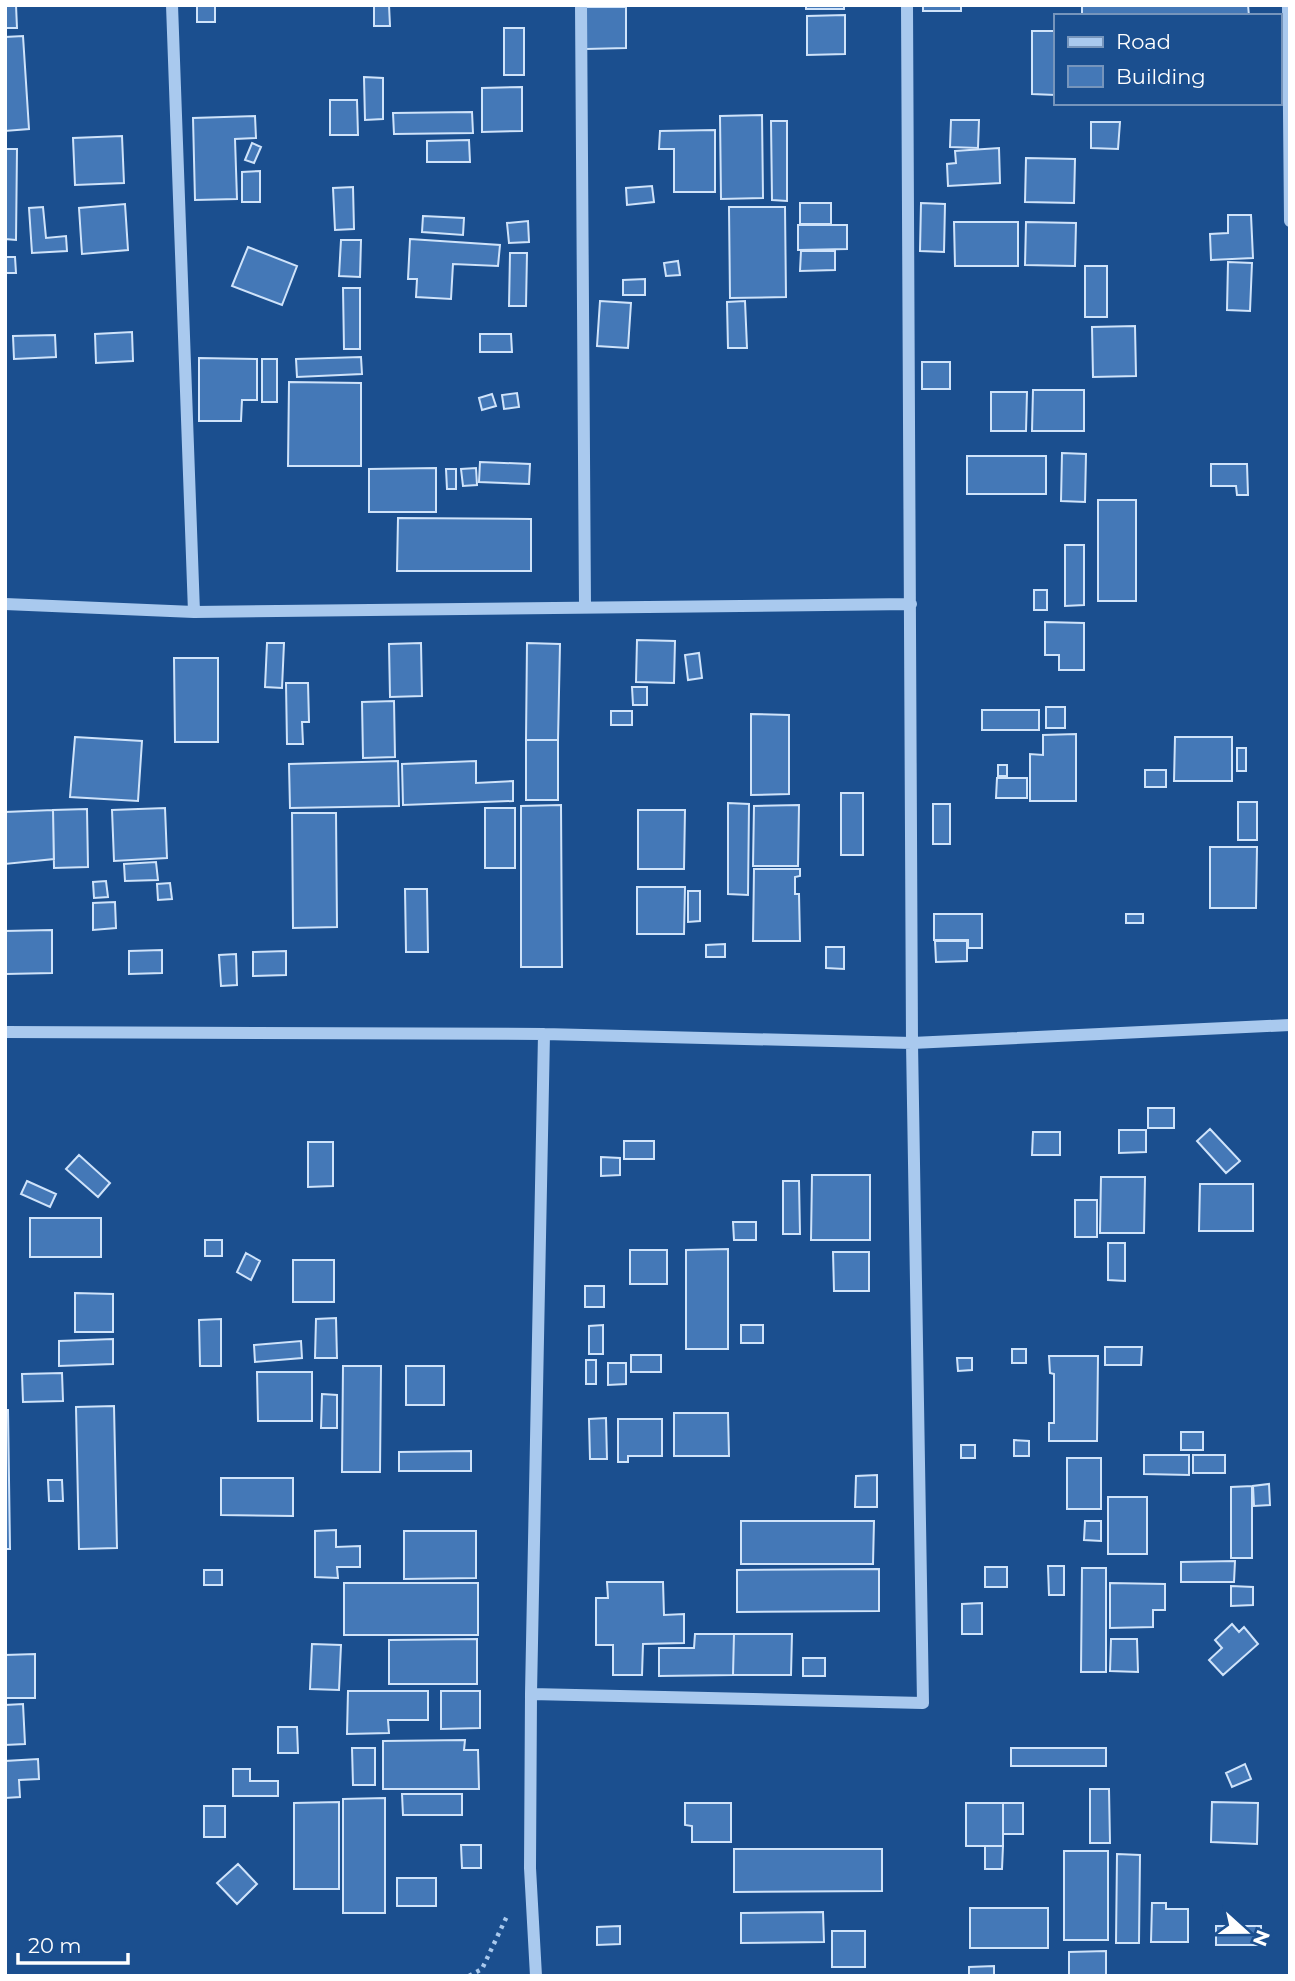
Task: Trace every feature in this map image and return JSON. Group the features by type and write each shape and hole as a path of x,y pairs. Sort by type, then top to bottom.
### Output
{"street":[{"path":"172,5 194,612"},
{"path":"581,5 585,607"},
{"path":"531,1694 923,1703 912,1042 907,5"},
{"path":"1288,5 1290,221"},
{"path":"5,604 194,612 911,604"},
{"path":"5,1032 544,1034 912,1042 1290,1025"},
{"path":"536,1976 530,1868 531,1694 544,1034"}],"path":[{"path":"469,1976 482,1969 530,1868"}],"building":[{"path":"5,5 16,5 17,28 5,28"},
{"path":"197,5 215,5 215,22 197,22"},
{"path":"374,5 389,5 390,26 374,26"},
{"path":"806,5 844,5 844,9 806,9"},
{"path":"923,5 961,5 961,11 923,11"},
{"path":"1082,5 1248,5 1249,14 1082,14"},
{"path":"586,7 626,7 626,48 586,49"},
{"path":"845,15 845,54 807,55 807,16"},
{"path":"504,28 524,28 524,75 504,75"},
{"path":"1032,31 1054,31 1054,95 1032,94"},
{"path":"23,36 29,129 5,131 5,37"},
{"path":"364,77 383,78 383,119 365,120"},
{"path":"522,87 522,131 482,132 482,88"},
{"path":"330,100 357,100 358,135 330,135"},
{"path":"472,112 473,133 394,134 393,113"},
{"path":"762,115 763,198 721,199 720,116"},
{"path":"255,116 256,138 235,139 237,199 195,200 193,118"},
{"path":"951,120 979,120 978,148 950,147"},
{"path":"771,121 787,121 787,201 772,200"},
{"path":"1091,122 1120,122 1118,149 1091,148"},
{"path":"715,130 715,192 674,192 674,149 659,149 660,131"},
{"path":"122,136 124,183 75,185 73,138"},
{"path":"469,140 470,162 427,162 427,141"},
{"path":"252,143 261,147 254,163 245,160"},
{"path":"999,148 1000,183 948,186 947,164 956,163 955,151"},
{"path":"5,149 17,149 16,240 5,239"},
{"path":"1026,158 1075,159 1074,203 1025,202"},
{"path":"260,171 260,202 242,202 242,172"},
{"path":"652,186 654,202 627,205 626,188"},
{"path":"353,187 354,229 335,230 333,188"},
{"path":"800,203 831,203 831,224 800,224"},
{"path":"921,203 945,204 944,252 920,251"},
{"path":"125,204 128,250 82,254 79,208"},
{"path":"43,207 46,238 66,236 67,251 32,253 29,208"},
{"path":"729,207 785,207 786,297 730,298"},
{"path":"1228,215 1251,215 1253,258 1211,260 1210,234 1228,233"},
{"path":"423,216 464,218 463,235 422,232"},
{"path":"528,221 529,242 509,243 507,223"},
{"path":"954,222 1018,222 1018,266 955,266"},
{"path":"1026,222 1076,223 1075,266 1025,265"},
{"path":"798,225 847,225 847,249 798,250"},
{"path":"410,239 500,245 498,266 453,264 451,299 416,297 417,279 408,279"},
{"path":"341,240 361,240 360,277 339,276"},
{"path":"248,247 297,266 282,305 232,286"},
{"path":"801,251 835,251 835,270 800,271"},
{"path":"510,253 527,253 526,306 509,306"},
{"path":"5,257 15,257 16,273 5,273"},
{"path":"678,261 680,275 666,276 664,263"},
{"path":"1228,262 1252,263 1250,311 1227,310"},
{"path":"1085,266 1107,266 1107,317 1085,317"},
{"path":"645,279 645,295 623,295 623,280"},
{"path":"343,288 360,288 360,349 344,349"},
{"path":"600,301 631,303 628,348 597,346"},
{"path":"745,301 747,348 728,348 727,302"},
{"path":"1135,326 1136,376 1093,377 1092,327"},
{"path":"132,332 133,361 96,363 95,334"},
{"path":"480,334 511,334 512,352 480,352"},
{"path":"55,335 56,357 14,359 13,336"},
{"path":"361,357 362,374 297,377 296,359"},
{"path":"199,358 257,359 257,400 242,400 241,421 199,421"},
{"path":"262,359 277,359 277,402 262,402"},
{"path":"922,362 950,362 950,389 922,389"},
{"path":"289,382 361,383 361,466 288,466"},
{"path":"1033,390 1084,390 1084,431 1032,431"},
{"path":"991,392 1027,392 1026,431 991,431"},
{"path":"517,393 519,407 504,409 502,395"},
{"path":"492,394 496,406 482,410 479,398"},
{"path":"1062,453 1086,454 1085,502 1061,501"},
{"path":"967,456 1046,456 1046,494 967,494"},
{"path":"480,462 530,464 529,484 479,482"},
{"path":"1211,464 1247,464 1248,495 1237,495 1236,486 1211,486"},
{"path":"436,468 436,512 369,512 369,469"},
{"path":"476,468 477,485 463,486 461,469"},
{"path":"446,469 456,469 456,489 447,489"},
{"path":"1098,500 1136,500 1136,601 1098,601"},
{"path":"398,518 531,519 531,571 397,571"},
{"path":"1065,545 1084,545 1084,605 1065,606"},
{"path":"1034,590 1047,590 1047,610 1034,610"},
{"path":"1045,622 1084,623 1084,670 1059,670 1059,655 1045,655"},
{"path":"637,640 675,641 674,683 636,682"},
{"path":"267,643 284,643 282,688 265,687"},
{"path":"421,643 422,696 390,697 389,644"},
{"path":"527,643 560,644 558,740 526,740"},
{"path":"699,653 702,678 688,680 685,655"},
{"path":"174,658 218,658 218,742 175,742"},
{"path":"286,683 308,683 309,722 302,722 303,744 287,744"},
{"path":"632,687 647,687 647,705 633,705"},
{"path":"394,701 395,757 363,758 362,702"},
{"path":"1046,707 1065,707 1065,728 1046,728"},
{"path":"982,710 1039,710 1039,730 982,730"},
{"path":"611,711 632,711 632,725 611,725"},
{"path":"751,714 789,715 789,794 751,795"},
{"path":"1076,734 1076,801 1030,801 1030,754 1043,755 1043,735"},
{"path":"75,737 142,741 138,801 70,797"},
{"path":"1175,737 1232,737 1232,781 1174,781"},
{"path":"526,740 558,740 558,800 526,800"},
{"path":"1237,748 1246,748 1246,771 1237,771"},
{"path":"398,761 399,806 290,808 289,764"},
{"path":"476,761 476,783 513,781 513,801 403,805 402,764"},
{"path":"998,765 1007,765 1007,776 998,776"},
{"path":"1145,770 1166,770 1166,787 1145,787"},
{"path":"997,778 1027,778 1027,798 996,798"},
{"path":"841,793 863,793 863,855 841,855"},
{"path":"1238,802 1257,802 1257,840 1238,840"},
{"path":"728,803 749,804 748,895 728,894"},
{"path":"933,804 950,804 950,844 933,844"},
{"path":"561,805 562,967 521,967 521,806"},
{"path":"799,805 798,866 753,866 754,806"},
{"path":"165,808 167,858 114,861 112,810"},
{"path":"485,808 515,808 515,868 485,868"},
{"path":"87,809 88,867 54,868 53,810"},
{"path":"53,810 54,859 5,864 5,812"},
{"path":"638,810 685,810 684,869 638,869"},
{"path":"292,813 336,813 337,927 293,928"},
{"path":"1210,847 1257,847 1256,908 1210,908"},
{"path":"156,862 158,880 125,881 124,864"},
{"path":"754,869 800,869 800,876 795,877 795,894 799,894 800,941 753,941"},
{"path":"106,881 108,897 94,898 93,882"},
{"path":"170,883 172,899 158,900 157,884"},
{"path":"637,887 685,887 684,934 637,934"},
{"path":"405,889 427,889 428,952 406,952"},
{"path":"688,891 700,891 700,921 688,922"},
{"path":"115,902 116,928 93,930 93,903"},
{"path":"934,914 982,914 982,948 968,948 968,940 934,940"},
{"path":"1126,914 1143,914 1143,923 1126,923"},
{"path":"52,930 52,973 6,974 5,931"},
{"path":"935,941 967,941 967,961 936,962"},
{"path":"725,944 725,957 706,957 706,945"},
{"path":"826,947 844,947 844,969 826,968"},
{"path":"162,950 162,973 129,974 129,951"},
{"path":"286,951 286,975 253,976 253,952"},
{"path":"236,954 237,985 221,986 219,955"},
{"path":"1148,1108 1174,1108 1174,1128 1148,1128"},
{"path":"1210,1129 1240,1161 1226,1173 1197,1141"},
{"path":"1119,1130 1146,1130 1146,1152 1119,1153"},
{"path":"1033,1132 1060,1132 1060,1155 1032,1155"},
{"path":"624,1141 654,1141 654,1159 624,1159"},
{"path":"308,1142 333,1142 333,1186 308,1187"},
{"path":"79,1155 110,1183 98,1197 66,1169"},
{"path":"601,1157 620,1158 620,1175 601,1176"},
{"path":"812,1175 870,1175 870,1240 811,1240"},
{"path":"1101,1177 1145,1177 1144,1233 1100,1233"},
{"path":"27,1181 56,1194 50,1207 21,1194"},
{"path":"783,1181 799,1181 800,1234 783,1234"},
{"path":"1200,1184 1253,1184 1253,1231 1199,1231"},
{"path":"1075,1200 1097,1200 1097,1237 1075,1237"},
{"path":"30,1218 101,1218 101,1257 30,1257"},
{"path":"733,1222 756,1222 756,1240 734,1240"},
{"path":"205,1240 222,1240 222,1256 205,1256"},
{"path":"1108,1243 1125,1243 1125,1281 1108,1280"},
{"path":"728,1249 728,1349 686,1349 686,1250"},
{"path":"630,1250 667,1250 667,1284 630,1284"},
{"path":"833,1252 869,1252 869,1291 834,1291"},
{"path":"246,1253 260,1261 251,1280 237,1272"},
{"path":"293,1260 334,1260 334,1302 293,1302"},
{"path":"585,1286 604,1286 604,1307 585,1307"},
{"path":"75,1293 113,1294 113,1332 75,1332"},
{"path":"336,1318 337,1358 315,1358 316,1319"},
{"path":"221,1319 221,1366 200,1366 199,1320"},
{"path":"603,1325 603,1354 589,1354 589,1326"},
{"path":"741,1325 763,1325 763,1343 741,1343"},
{"path":"113,1339 113,1364 59,1366 59,1341"},
{"path":"301,1341 302,1358 255,1362 254,1345"},
{"path":"1105,1347 1142,1347 1141,1365 1105,1365"},
{"path":"1012,1349 1026,1349 1026,1363 1012,1363"},
{"path":"631,1355 661,1355 661,1372 631,1372"},
{"path":"1049,1356 1098,1356 1097,1441 1049,1441 1049,1423 1054,1423 1054,1374 1050,1373"},
{"path":"957,1358 972,1358 972,1370 958,1371"},
{"path":"586,1360 596,1360 596,1384 586,1384"},
{"path":"608,1363 626,1363 626,1384 608,1385"},
{"path":"343,1366 381,1366 380,1472 342,1472"},
{"path":"406,1366 444,1366 444,1405 406,1405"},
{"path":"257,1372 312,1372 312,1421 258,1421"},
{"path":"62,1373 63,1401 23,1402 22,1374"},
{"path":"322,1394 337,1395 337,1428 321,1428"},
{"path":"114,1406 117,1548 79,1549 76,1407"},
{"path":"5,1410 8,1410 10,1549 5,1549"},
{"path":"674,1413 728,1413 729,1456 674,1456"},
{"path":"606,1418 607,1459 590,1459 589,1419"},
{"path":"618,1419 662,1419 662,1456 628,1456 628,1462 618,1462"},
{"path":"1181,1432 1203,1432 1203,1450 1181,1450"},
{"path":"1014,1440 1029,1441 1029,1456 1014,1456"},
{"path":"961,1445 975,1445 975,1458 961,1458"},
{"path":"471,1451 471,1471 399,1471 399,1452"},
{"path":"1144,1455 1189,1455 1189,1475 1144,1474"},
{"path":"1193,1455 1225,1455 1225,1473 1193,1473"},
{"path":"1067,1458 1101,1458 1101,1509 1067,1509"},
{"path":"877,1475 877,1507 855,1507 856,1476"},
{"path":"221,1478 293,1478 293,1516 221,1515"},
{"path":"48,1480 62,1480 63,1501 49,1501"},
{"path":"1269,1484 1270,1505 1254,1506 1253,1486"},
{"path":"1252,1486 1252,1558 1231,1558 1231,1487"},
{"path":"1108,1497 1147,1497 1147,1554 1108,1554"},
{"path":"741,1521 874,1521 873,1564 741,1564"},
{"path":"1085,1521 1101,1521 1101,1541 1084,1540"},
{"path":"336,1530 336,1547 360,1546 360,1567 337,1567 338,1578 315,1577 315,1531"},
{"path":"404,1531 476,1531 476,1578 404,1579"},
{"path":"1235,1561 1234,1582 1181,1582 1181,1562"},
{"path":"1048,1566 1064,1566 1064,1595 1049,1595"},
{"path":"985,1567 1007,1567 1007,1587 985,1587"},
{"path":"1082,1568 1106,1568 1106,1672 1081,1672"},
{"path":"879,1569 879,1611 737,1612 737,1570"},
{"path":"204,1570 222,1570 222,1585 204,1585"},
{"path":"607,1582 663,1582 664,1615 684,1614 684,1643 643,1644 642,1675 613,1675 613,1645 596,1645 596,1598 608,1598"},
{"path":"344,1583 478,1583 478,1635 344,1635"},
{"path":"1110,1583 1165,1584 1165,1610 1153,1610 1153,1627 1110,1628"},
{"path":"1231,1586 1253,1587 1253,1605 1231,1606"},
{"path":"982,1603 982,1634 962,1634 962,1604"},
{"path":"1232,1624 1239,1632 1244,1627 1258,1644 1223,1675 1209,1660 1222,1648 1215,1640"},
{"path":"695,1634 734,1634 733,1675 659,1676 659,1648 694,1648"},
{"path":"734,1634 792,1634 791,1675 733,1675"},
{"path":"477,1639 477,1684 389,1684 389,1640"},
{"path":"1111,1639 1137,1639 1138,1672 1110,1671"},
{"path":"312,1644 341,1645 339,1690 310,1689"},
{"path":"35,1654 35,1698 5,1698 5,1655"},
{"path":"803,1658 825,1658 825,1676 803,1676"},
{"path":"348,1691 428,1691 428,1720 388,1720 389,1733 347,1734"},
{"path":"441,1691 480,1691 480,1728 441,1729"},
{"path":"23,1704 25,1744 5,1745 5,1705"},
{"path":"278,1727 297,1727 298,1753 278,1753"},
{"path":"465,1740 464,1750 478,1750 479,1789 383,1789 383,1741"},
{"path":"352,1748 375,1748 375,1785 353,1785"},
{"path":"1011,1748 1106,1748 1106,1766 1011,1766"},
{"path":"38,1759 39,1779 19,1780 20,1797 5,1798 5,1761"},
{"path":"1245,1764 1251,1779 1232,1787 1226,1773"},
{"path":"233,1769 250,1769 250,1781 278,1781 278,1796 233,1796"},
{"path":"1090,1789 1109,1789 1110,1843 1090,1843"},
{"path":"402,1794 462,1794 462,1815 403,1815"},
{"path":"385,1798 385,1913 343,1913 343,1799"},
{"path":"339,1802 339,1889 294,1889 294,1803"},
{"path":"1212,1802 1258,1803 1257,1844 1211,1842"},
{"path":"685,1803 731,1803 731,1842 692,1842 692,1826 685,1825"},
{"path":"966,1803 1003,1803 1003,1846 966,1846"},
{"path":"1003,1803 1023,1803 1023,1834 1003,1834"},
{"path":"204,1806 225,1806 225,1837 204,1837"},
{"path":"461,1845 481,1845 481,1868 462,1868"},
{"path":"985,1846 1003,1846 1002,1869 985,1869"},
{"path":"734,1849 882,1849 882,1891 734,1892"},
{"path":"1064,1851 1108,1851 1108,1940 1064,1940"},
{"path":"1117,1854 1140,1855 1139,1943 1116,1943"},
{"path":"238,1864 257,1884 237,1904 217,1883"},
{"path":"397,1878 436,1878 436,1906 397,1906"},
{"path":"1152,1903 1166,1903 1166,1909 1188,1909 1188,1942 1151,1942"},
{"path":"970,1908 1048,1908 1048,1948 970,1948"},
{"path":"823,1912 824,1942 741,1943 741,1913"},
{"path":"620,1926 620,1944 597,1945 597,1927"},
{"path":"1216,1926 1261,1926 1261,1945 1216,1945"},
{"path":"832,1931 865,1931 865,1967 832,1967"},
{"path":"1106,1951 1106,1976 1069,1976 1069,1952"},
{"path":"994,1966 994,1976 969,1976 969,1967"}]}
